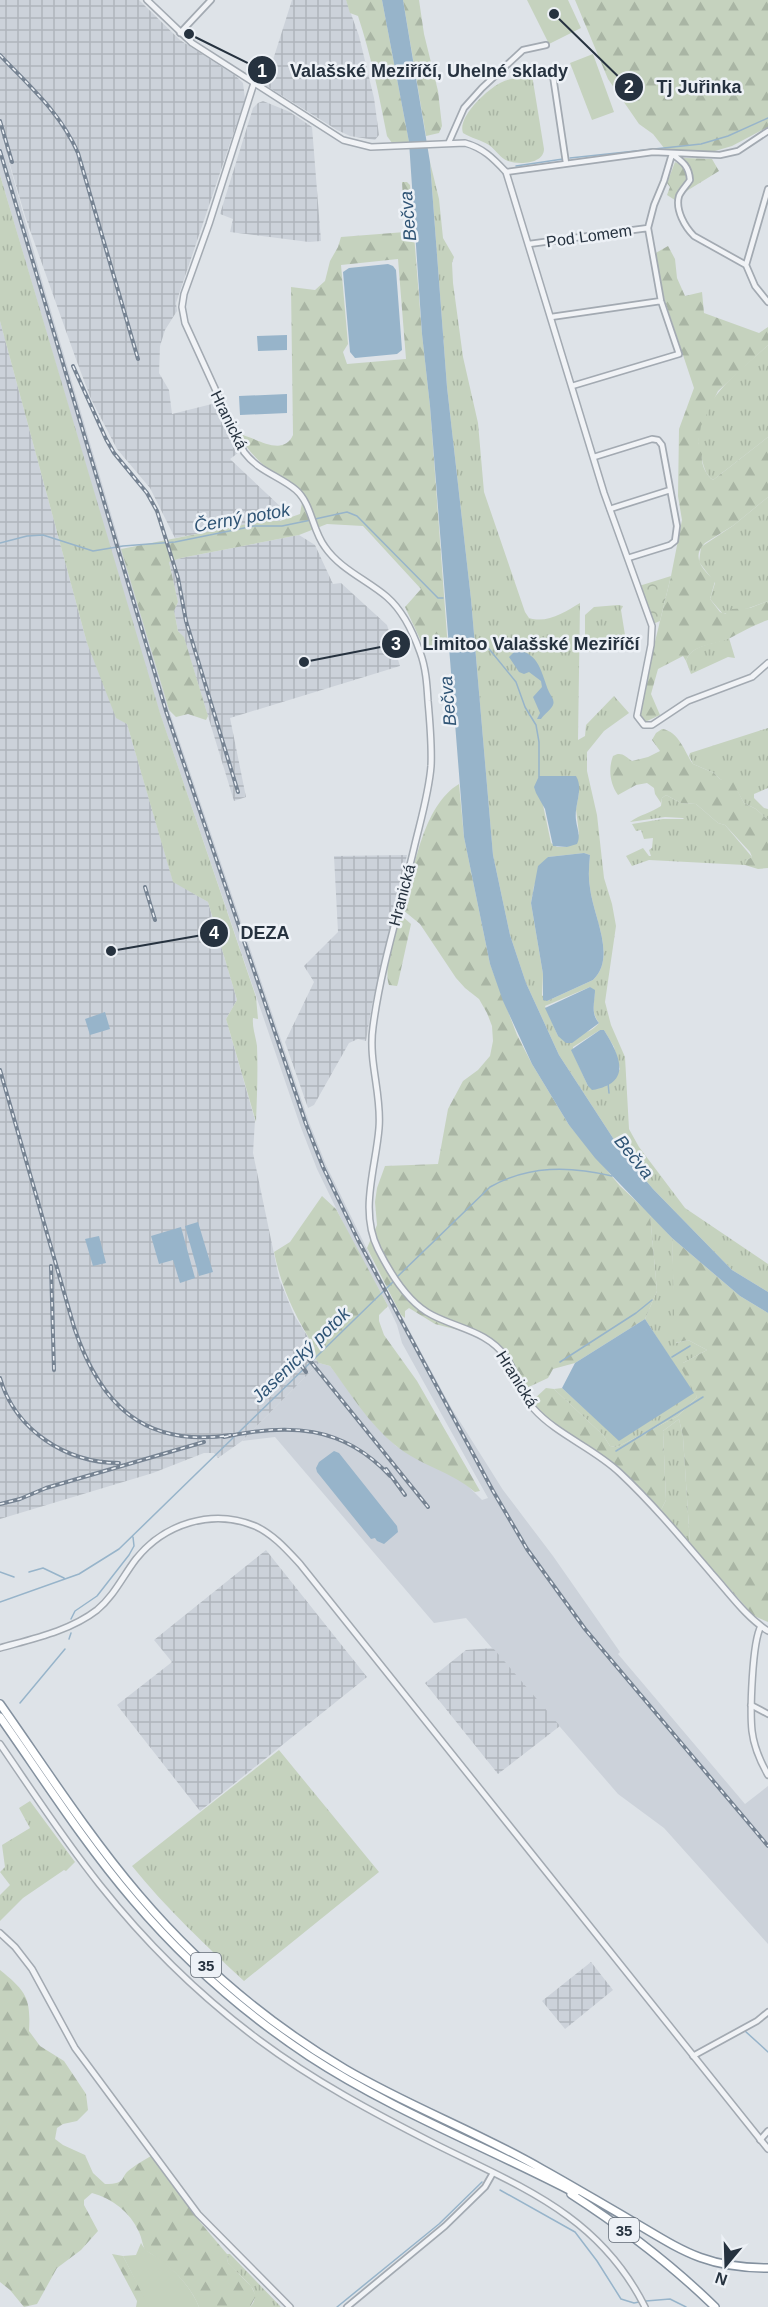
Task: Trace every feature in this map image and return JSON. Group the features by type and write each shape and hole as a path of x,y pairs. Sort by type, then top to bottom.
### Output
{"highway":[{"name":"35","path":"0,1704 103,1850 138,1894 192,1952 248,2002 289,2033 345,2069 406,2102 532,2163 679,2250 700,2259 731,2266 768,2268"},
{"name":"35","path":"0,1717 77,1827 132,1899 186,1958 243,2008 309,2056 351,2081 646,2231"},
{"name":"35","path":"537,2174 583,2202 634,2238 682,2276 715,2307"}],"street":[{"path":"147,0 180,33 343,140 366,147 465,143 490,154 506,172 610,509 652,626 651,645 637,716 641,723 652,725 688,701 752,677 768,663"},
{"path":"180,33 211,0"},
{"path":"449,142 464,108 482,88 523,50 546,45"},
{"path":"553,76 567,163"},
{"name":"Hranická","path":"254,83 184,294 182,312 187,330 241,448 260,469 295,490 304,500 319,539 327,551 385,595 398,609 417,643 426,673 430,776 387,958 372,1044 379,1121 371,1179 371,1223 378,1249 408,1296 425,1311 482,1335 496,1345 511,1365 523,1392 535,1409 547,1421 619,1472 748,1615 768,1631"},
{"path":"506,172 653,152 720,155 738,151 768,131"},
{"path":"672,154 686,164 689,171 690,180 679,196 679,209 688,231 746,265"},
{"name":"Pod Lomem","path":"572,387 679,354 661,301 648,228 672,154"},
{"path":"768,189 746,265 755,286 768,302"},
{"name":"Pod Lomem","path":"529,244 648,228"},
{"path":"551,317 661,301"},
{"path":"594,458 652,439 658,440 662,445 677,526 675,541 670,546 628,558"},
{"path":"610,509 670,490"},
{"path":"0,1648 71,1626 98,1609 111,1597 137,1558 161,1535 192,1521 209,1518 240,1522 255,1526 268,1534 300,1564 768,2149"},
{"path":"761,1626 756,1641 752,1731 758,1756 768,1774"},
{"path":"752,1705 768,1714"},
{"path":"0,1744 100,1885 144,1937 214,2004 274,2051 329,2088 558,2208 589,2231 617,2261 645,2307"},
{"path":"0,1933 15,1947 32,1969 75,2048 198,2214 290,2307"},
{"path":"692,2056 768,2012"},
{"path":"760,2140 768,2131"},
{"path":"347,2307 445,2226 485,2187 493,2173"}],"shaded area":[{"path":"0,0 139,0 180,40 236,76 243,83 245,99 176,303 177,311 165,330 160,346 159,373 169,390 172,414 216,403 238,453 230,459 283,509 280,521 262,521 175,538 150,488 117,449 91,399 77,362 25,216 0,131"},
{"path":"292,0 346,0 359,36 374,98 379,135 375,140 350,136 337,130 265,85"},
{"path":"263,101 290,112 312,127 321,241 309,242 230,232 233,219 220,214 253,108"},
{"path":"0,131 169,710 309,1122 326,1165 383,1282 452,1409 503,1490 553,1556 620,1652 618,1654 745,1804 768,1786 768,1944 664,1828 618,1794 466,1618 434,1623 275,1437 242,1441 319,1363 330,1366 375,1425 396,1446 464,1482 482,1500 488,1498 402,1343 388,1306 349,1235 317,1169 300,1125 153,693 0,175"},
{"path":"0,321 87,643 127,724 173,881 208,902 237,1000 226,1019 255,1120 253,1153 279,1278 294,1315 315,1348 311,1352 319,1363 242,1441 218,1458 214,1453 204,1453 153,1473 0,1519"},
{"path":"299,535 315,545 333,584 341,583 387,625 400,666 230,718 246,797 234,801 184,638 178,631 174,611 178,602 169,562"},
{"path":"407,855 372,1005 366,1041 358,1039 349,1043 314,1105 308,1108 285,1042 314,982 304,966 338,932 334,856"},
{"path":"266,1550 367,1677 200,1811 117,1705 172,1662 154,1640"},
{"path":"493,1648 560,1726 498,1774 425,1683 466,1650"},
{"path":"591,1962 613,1990 565,2029 542,2001"}],"green space":[{"path":"346,0 382,0 409,142 392,143 387,136 363,31 358,16 350,13"},
{"path":"403,0 419,0 424,34 438,91 442,126 439,133 426,136"},
{"path":"527,0 568,0 581,28 549,44"},
{"path":"575,0 768,0 768,127 732,146 715,151 668,153 653,134 639,124 608,79"},
{"path":"593,54 614,112 592,120 570,63"},
{"path":"532,75 544,149 540,158 524,163 508,161 489,145 463,133 464,119 474,105 488,92 504,81"},
{"path":"684,158 712,159 719,171 685,192 678,202 667,195 670,187 667,183 675,162 683,166"},
{"path":"430,162 439,199 443,238 454,257 453,283 463,357 478,423 484,492 525,612 529,618 549,618 580,603 578,740 585,736 586,725 614,696 629,713 604,731 587,752 587,771 597,815 604,878 616,926 605,1002 611,1025 625,1057 629,1129 639,1147 685,1208 768,1264 768,1292 732,1270 653,1189 624,1155 559,1055 526,983 510,935 493,855 471,599 447,387","holes":["579,793 576,809 579,834 567,847 557,847 551,843 543,805","584,853 590,855 589,884 602,936 603,960 600,971 593,980 547,1001 542,995 543,974 531,903 534,886 548,857","590,987 595,994 594,1009 599,1023 585,1033 558,1036 545,1006","600,1030 604,1030 614,1047 620,1069 607,1085 588,1086 573,1053 573,1047"]},
{"path":"0,175 160,713 256,997 258,1019 253,1018 253,1022 257,1046 256,1122 226,1019 237,1000 208,902 173,882 127,724 116,718 87,643 0,321"},
{"path":"402,182 410,185 430,406 448,649 426,652 405,607 421,589 363,526 327,524 299,535 181,558 169,562 178,602 174,611 178,631 184,637 208,716 206,720 188,714 176,717 169,710 121,549 262,521 280,521 300,514 302,503 287,485 252,454 239,434 276,446 288,442 293,435 291,287 315,290 325,281 330,261 341,237 405,232","holes":["398,259 406,359 347,364 343,352 348,344 341,265"]},
{"path":"668,246 675,259 677,278 685,296 702,292 704,313 759,333 768,327 768,345 718,391 701,426 698,443 703,451 704,467 713,480 768,437 768,497 734,525 705,543 699,553 699,559 700,564 715,581 710,599 720,612 725,614 732,609 750,608 768,601 768,620 728,639 698,648 689,655 686,661 683,656 658,669 651,694 660,715 644,721 640,715 641,699 682,520 678,496 679,429 694,388 665,301 654,254"},
{"path":"768,345 768,437 713,480 705,469 698,444 705,412 723,387"},
{"path":"768,497 768,601 723,614 710,599 715,583 699,562 701,547 734,525"},
{"path":"671,576 660,621 653,624 639,586"},
{"path":"623,606 621,610 625,635 623,644 604,651 588,652 585,644 585,615 594,607"},
{"path":"729,638 735,658 728,657 691,674 686,661 693,651 704,645"},
{"path":"768,728 768,788 754,794 754,798 768,809 768,820 756,809 744,803 735,787 714,773 693,764 689,756 690,753"},
{"path":"662,729 677,738 693,764 714,773 720,779 733,782 744,803 756,809 768,820 768,868 758,869 745,865 745,861 752,857 750,852 725,825 718,823 696,804 681,803 666,795 662,798 661,803 654,788 647,783 636,785 618,795 611,776 613,756 621,754 632,761 660,751 652,740"},
{"path":"459,784 464,837 490,964 517,1035 569,1125 620,1186 650,1214 657,1291 645,1319 575,1363 553,1369 548,1378 518,1392 501,1356 487,1343 470,1333 435,1324 409,1308 405,1311 405,1318 401,1315 367,1248 377,1225 375,1202 377,1188 385,1166 438,1164 448,1109 463,1081 478,1070 490,1056 493,1041 492,1026 479,999 456,978 420,924 403,910 428,823 446,794"},
{"path":"666,795 681,803 696,804 718,823 725,825 752,857 745,861 745,865 649,860 632,866 626,856 643,848 651,856 649,850 652,848 653,838 644,839 641,830 636,831 632,824 663,819 684,819 665,817 630,822 661,806 662,798"},
{"path":"402,916 411,924 397,986 389,985 389,961"},
{"path":"322,1196 336,1209 388,1306 379,1315 384,1335 417,1381 480,1491 475,1492 395,1445 368,1418 330,1366 319,1363 310,1352 315,1348 290,1302 274,1252 290,1242"},
{"path":"650,1214 672,1238 676,1343 688,1340 707,1350 683,1363 697,1397 678,1416 617,1447 610,1446 603,1435 554,1389 562,1388 619,1440 693,1393 645,1319 657,1291"},
{"path":"672,1238 740,1296 768,1313 768,1622 754,1616 690,1544 683,1437 679,1419 663,1431 666,1500 660,1512 625,1476 593,1449 546,1418 532,1401 546,1388 554,1389 603,1435 610,1446 617,1447 678,1416 697,1397 682,1370 683,1363 707,1350 688,1340 675,1343"},
{"path":"679,1419 683,1437 690,1544 660,1512 666,1500 663,1431"},
{"path":"279,1750 379,1872 244,1981 200,1940 132,1866"},
{"path":"30,1801 75,1862 66,1871 64,1870 23,1898 0,1921 0,1895 10,1885 0,1872 5,1867 2,1845 30,1828 19,1808"},
{"path":"0,1970 16,1984 25,1996 29,2011 29,2031 40,2046 64,2061 86,2094 88,2110 77,2121 57,2128 55,2139 85,2155 93,2173 105,2184 117,2183 137,2164 153,2155 200,2222 227,2254 228,2263 251,2286 256,2296 250,2307 199,2307 183,2281 145,2250 139,2232 126,2212 107,2199 92,2193 84,2200 84,2205 98,2231 81,2250 57,2268 37,2304 24,2307 0,2282"},
{"path":"141,2243 148,2252 163,2261 179,2277 193,2294 199,2307 149,2307 123,2256 136,2255"},
{"path":"112,2254 123,2256 150,2307 136,2307 137,2301"},
{"path":"227,2254 230,2254 281,2307 250,2307 255,2295 253,2289 228,2263"}],"water":[{"path":"382,0 403,0 430,162 447,387 471,599 493,855 510,935 526,983 559,1055 624,1155 653,1189 732,1270 768,1292 768,1313 740,1296 672,1238 595,1158 569,1125 532,1064 503,1001 490,964 464,837 430,406 422,334 409,142"},
{"path":"388,264 396,270 402,350 397,354 355,358 350,352 343,272 349,268"},
{"path":"287,335 287,350 258,351 257,336"},
{"path":"287,394 287,413 240,415 239,396"},
{"path":"516,650 530,655 535,660 553,700 552,707 541,719 537,719 540,713 533,697 542,687 541,681 529,672 524,674 519,672 509,657"},
{"path":"539,776 576,776 579,786 576,814 579,835 577,844 567,847 553,846 545,809 534,787"},
{"path":"584,853 590,855 589,884 602,936 603,960 600,971 593,980 547,1001 543,1000 543,974 531,903 538,866 548,857"},
{"path":"590,987 595,990 594,1011 599,1023 572,1043 566,1043 558,1036 545,1008"},
{"path":"105,1012 110,1029 90,1035 85,1019"},
{"path":"600,1030 604,1030 615,1049 619,1067 618,1075 605,1086 592,1090 571,1050"},
{"path":"198,1222 213,1272 199,1276 185,1226"},
{"path":"181,1227 195,1278 180,1283 173,1260 159,1264 151,1236"},
{"path":"99,1236 106,1263 93,1266 85,1239"},
{"path":"645,1319 694,1393 619,1441 562,1388 575,1363"},
{"path":"334,1451 339,1453 397,1526 398,1532 384,1544 375,1538 371,1539 317,1472 319,1462"}],"waterway":[{"path":"570,158 701,144 728,136 768,118"},
{"path":"516,166 563,159"},
{"name":"Černý potok","path":"315,519 347,512 357,516 438,598 443,598"},
{"name":"Černý potok","path":"0,543 27,536 43,535 93,551 175,542 254,526 282,526 311,520"},
{"path":"481,639 516,682 525,707 536,725 539,742 539,777"},
{"path":"608,1083 609,1093"},
{"name":"Jasenický potok","path":"397,1277 490,1187 535,1171 581,1170 612,1176"},
{"name":"Jasenický potok","path":"0,1602 79,1574 119,1549 394,1281"},
{"path":"560,1362 636,1313 652,1300"},
{"path":"672,1357 690,1346"},
{"path":"616,1451 703,1397"},
{"path":"71,1619 75,1611 97,1596 129,1555 134,1546 133,1537"},
{"path":"29,1572 43,1568 64,1578"},
{"path":"0,1572 14,1577"},
{"path":"69,1639 71,1633"},
{"path":"20,1703 65,1649"},
{"path":"745,2031 768,2052"},
{"path":"337,2307 439,2224 482,2182"},
{"path":"500,2190 575,2232 621,2299 634,2303 639,2302"},
{"path":"646,2301 670,2299 686,2307"}],"railway":[{"path":"0,55 53,112 71,138 78,153 138,359"},
{"path":"0,121 12,162"},
{"path":"0,151 166,711 306,1124 323,1167 358,1240 493,1491 527,1549 585,1629 768,1846"},
{"path":"73,366 114,453 147,493 157,511 178,578 186,621 238,792"},
{"path":"145,887 155,920"},
{"path":"0,1070 74,1327 97,1379 112,1399 130,1415 150,1427 173,1435 200,1437 231,1435"},
{"path":"51,1266 54,1370"},
{"path":"307,1357 428,1507"},
{"path":"301,1365 306,1372"},
{"path":"0,1378 7,1397 17,1413 45,1440 80,1457 119,1463"},
{"path":"224,1437 270,1430 313,1432 353,1446 372,1459 390,1476"},
{"path":"0,1504 20,1499 46,1488 204,1442"},
{"path":"386,1469 405,1495"}],"place":[{"name":"Tj Juřinka","path":"554,14"},
{"name":"Valašské Meziříčí, Uhelné sklady","path":"189,34"},
{"name":"Limitoo Valašské Meziříčí","path":"304,662"},
{"name":"DEZA","path":"111,951"}],"water label":[{"name":"Bečva","path":"408,216"},
{"name":"Bečva","path":"448,701"},
{"name":"Bečva","path":"634,1157"}]}
